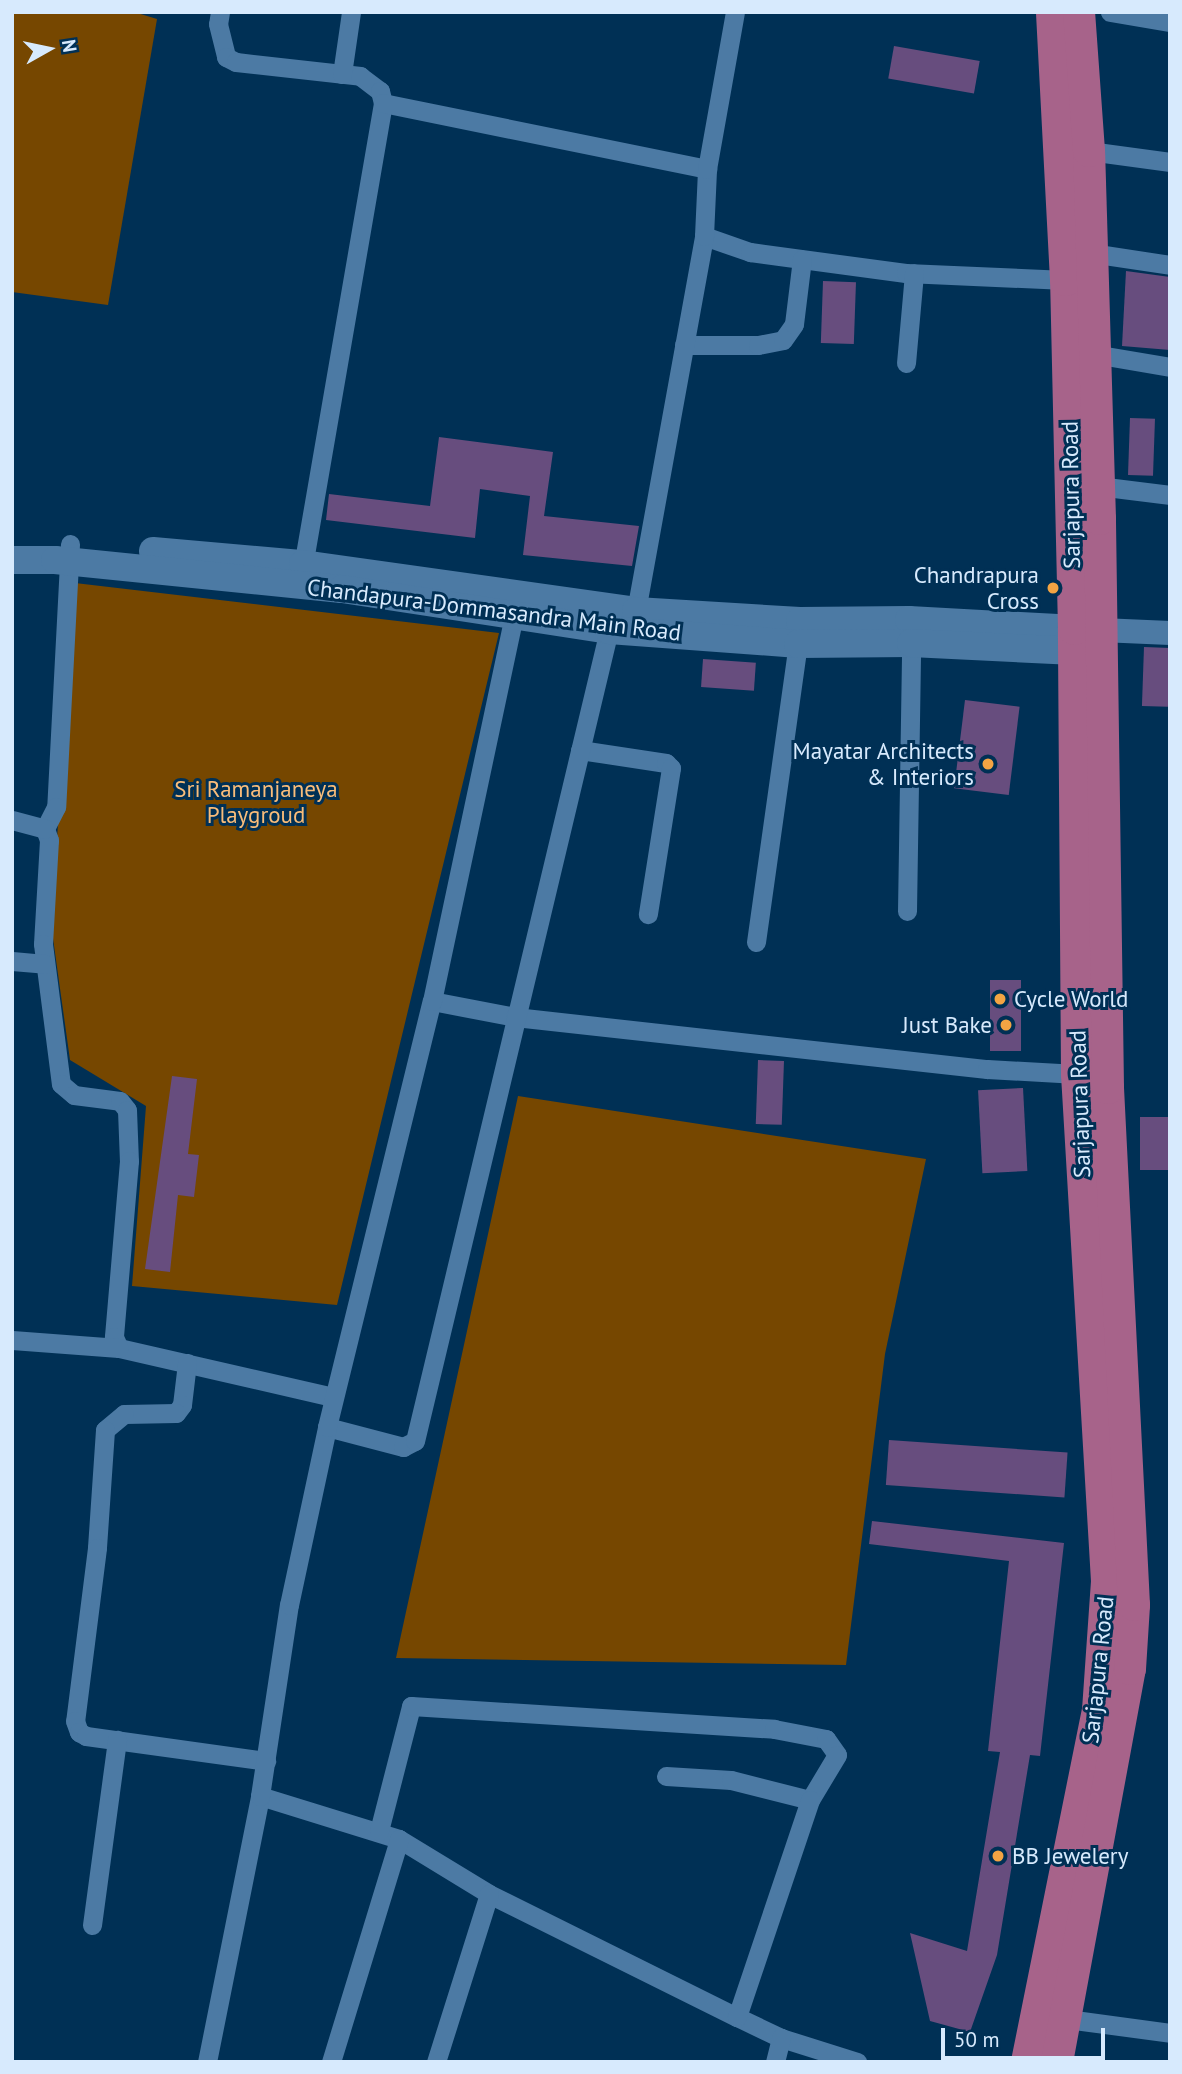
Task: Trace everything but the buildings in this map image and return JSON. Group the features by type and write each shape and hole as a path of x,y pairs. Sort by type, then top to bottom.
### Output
{"main road":[{"name":"Sarjapura Road","path":"1052,12 1088,641 1134,1605 1130,1669 1057,2062"},
{"name":"Sarjapura Road","path":"1027,2062 1098,1710 1107,1581 1077,1074 1088,641 1098,486 1089,151 1079,12"},
{"name":"Chandapura-Dommasandra Main Road","path":"12,542 69,553 342,589 609,630 798,644 1088,641"},
{"name":"Chandapura-Dommasandra Main Road","path":"12,560 69,553 303,564 636,611 800,621 909,620 1088,641"}],"street":[{"path":"220,12 220,43 226,57 236,62 342,74 371,82 383,103 303,564"},
{"path":"342,74 351,12"},
{"path":"636,611 704,236 707,169 735,12"},
{"path":"1110,12 1170,22"},
{"path":"383,103 707,169"},
{"path":"1089,151 1170,162"},
{"path":"704,236 750,252 914,273 1066,280"},
{"path":"1091,253 1170,265"},
{"path":"684,345 758,345 783,340 794,324 802,259"},
{"path":"906,363 914,273"},
{"path":"1094,354 1170,367"},
{"path":"1098,486 1170,495"},
{"path":"45,829 57,807 69,553"},
{"path":"207,2062 260,1796 289,1605 333,1397 432,1001 514,616"},
{"path":"327,1427 403,1447 415,1441 609,630"},
{"path":"1088,641 1170,633"},
{"path":"907,911 911,643"},
{"path":"756,942 798,644"},
{"path":"580,750 666,762 671,768 648,914"},
{"path":"12,820 37,823 45,829 49,840 45,964 61,1084 74,1095 120,1101 127,1110 129,1161 114,1327 118,1348"},
{"path":"12,961 45,964"},
{"path":"432,1001 515,1017 987,1069 1077,1074"},
{"path":"12,1340 118,1348 333,1397"},
{"path":"187,1363 182,1405 176,1413 124,1414 106,1430 97,1548 75,1721 79,1732 117,1740 266,1761"},
{"path":"379,1832 407,1710 417,1705 774,1729 834,1744 837,1755 810,1800 737,2017"},
{"path":"92,1925 117,1740"},
{"path":"666,1776 731,1780 810,1800"},
{"path":"260,1796 399,1839 489,1894 737,2017 781,2038 857,2062"},
{"path":"331,2062 399,1839"},
{"path":"436,2062 489,1894"},
{"path":"1067,2019 1170,2033"},
{"path":"775,2062 781,2038"}],"green space":[{"path":"12,12 134,12 157,19 108,305 12,292"},
{"name":"Sri Ramanjaneya Playgroud","path":"75,583 499,633 337,1305 132,1286 146,1106 70,1060 51,924"},
{"path":"518,1096 926,1159 885,1354 846,1665 396,1658"}],"place":[{"name":"Chandrapura Cross","path":"1053,588"},
{"name":"Mayatar Architects & Interiors","path":"988,764"},
{"name":"Cycle World","path":"1000,999"},
{"name":"Just Bake","path":"1006,1025"},
{"name":"BB Jewelery","path":"998,1856"}]}
